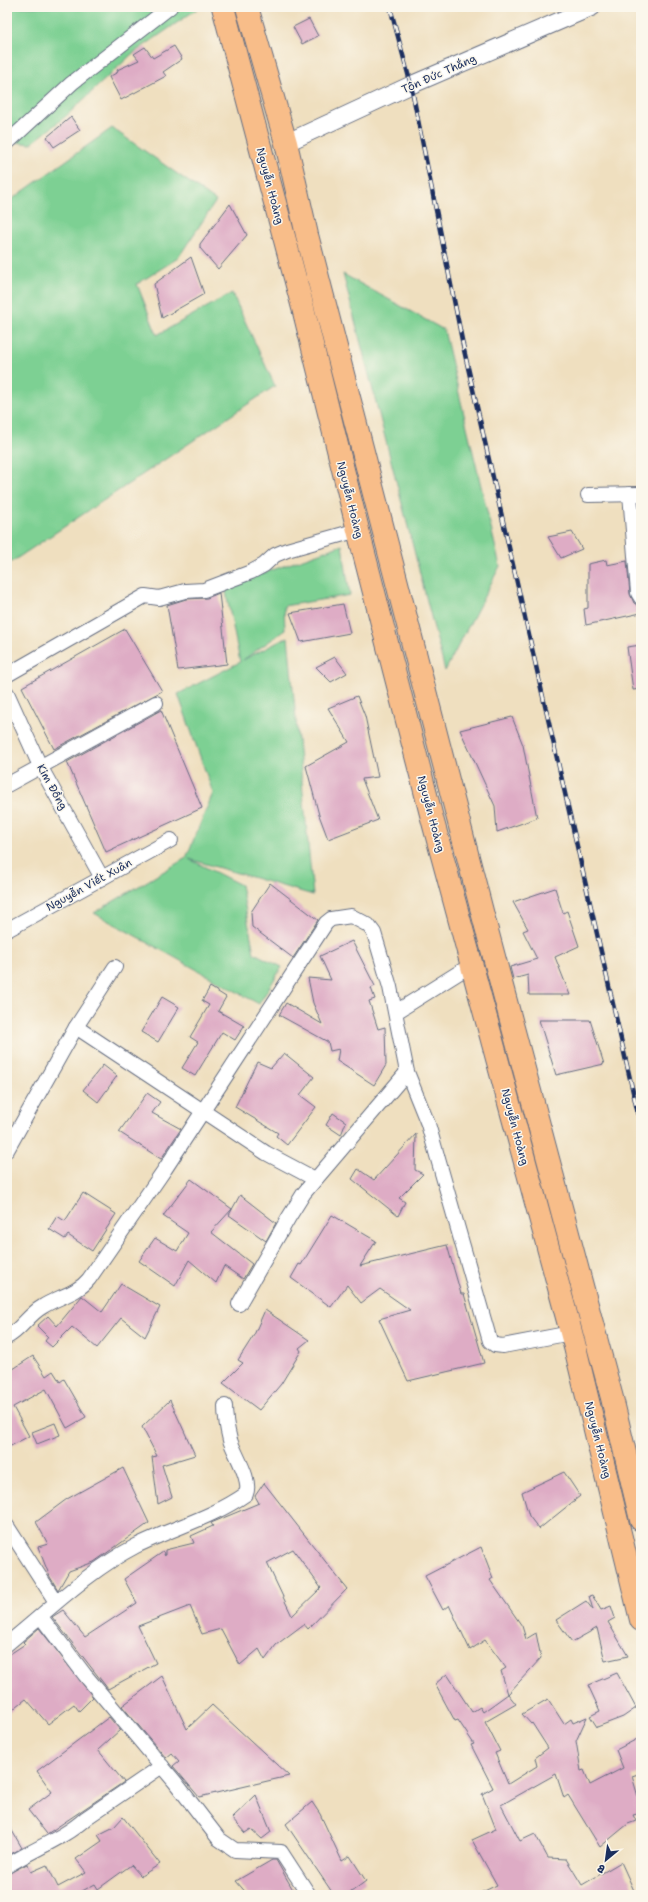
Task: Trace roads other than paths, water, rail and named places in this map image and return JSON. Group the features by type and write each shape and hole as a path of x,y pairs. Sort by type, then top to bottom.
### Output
{"highway":[{"name":"Nguyễn Hoàng","path":"223,7 471,965 571,1333 641,1620"},
{"name":"Nguyễn Hoàng","path":"247,7 286,143 307,235 484,923 578,1268 641,1520"}],"street":[{"path":"7,143 72,83 170,7"},
{"name":"Tôn Đức Thắng","path":"286,143 411,85 592,7"},
{"path":"588,495 636,494 638,593 641,598"},
{"path":"7,676 146,596 159,598 185,591 204,590 251,572 264,565 275,555 287,550 358,530"},
{"name":"Kim Đồng","path":"7,693 40,766 102,878"},
{"path":"7,784 156,703"},
{"name":"Nguyễn Viết Xuân","path":"7,930 171,840"},
{"path":"7,1337 21,1328 34,1312 84,1285 143,1201 320,932 331,919 351,916 368,925 374,933 396,1012 407,1072 428,1124 490,1341 495,1345 503,1346 571,1333"},
{"path":"396,1012 471,965"},
{"path":"8,1145 76,1027 115,967"},
{"path":"76,1027 266,1152 315,1179"},
{"path":"239,1304 289,1217 315,1179 407,1072"},
{"path":"7,1644 41,1617 56,1602 118,1557 130,1550 218,1511 246,1494 248,1484 231,1442 227,1428 225,1406"},
{"path":"7,1526 56,1602"},
{"path":"41,1617 85,1675 226,1845 235,1850 281,1852 309,1895"},
{"path":"7,1866 75,1828 86,1818 162,1766"}],"railway":[{"path":"390,7 411,85 464,350 641,1127"}]}
